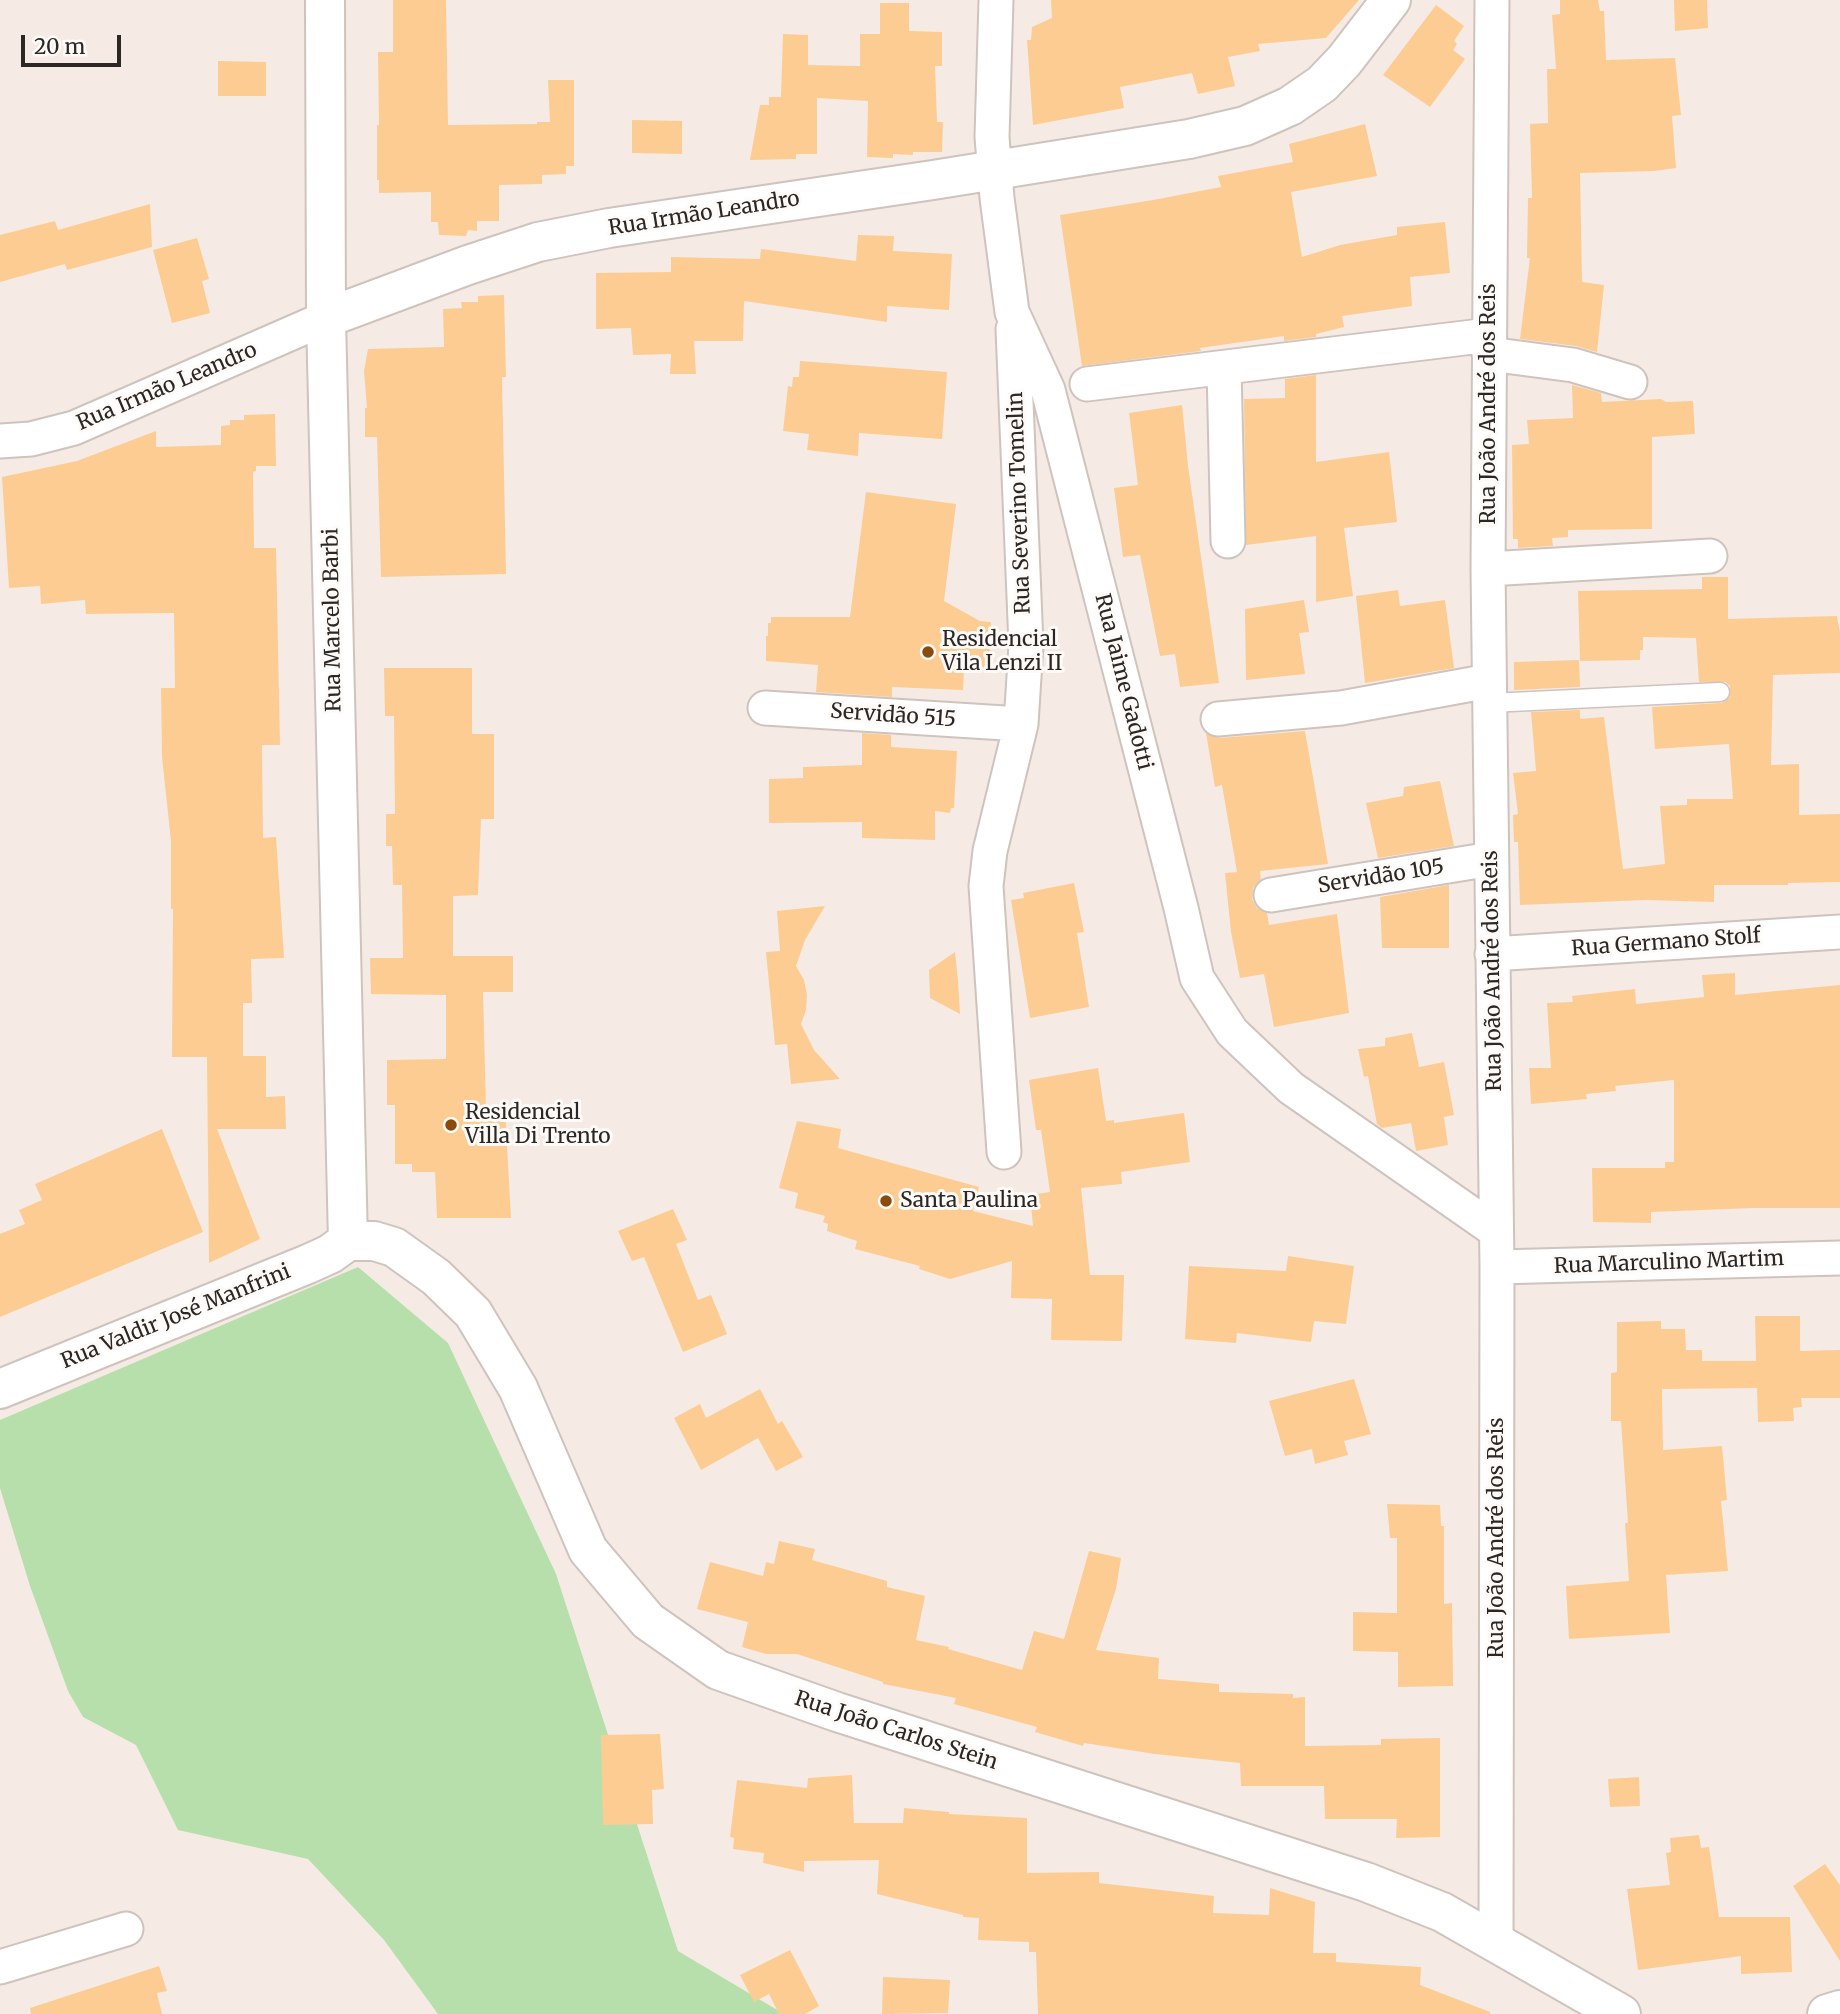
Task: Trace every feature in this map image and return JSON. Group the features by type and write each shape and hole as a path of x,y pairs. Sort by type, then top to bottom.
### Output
{"street":[{"name":"Rua Marcelo Barbi","path":"325,0 326,318 348,1241"},
{"name":"Rua Jaime Gadotti","path":"996,0 992,137 1012,312 1048,390 1197,978 1232,1032 1291,1088 1496,1231"},
{"name":"Rua Irmão Leandro","path":"0,441 31,439 74,428 326,318 538,242 609,228 1189,139 1245,126 1290,106 1322,84 1344,61 1391,0"},
{"name":"Rua João André dos Reis","path":"1492,0 1488,569 1497,1267 1496,1942"},
{"name":"Rua Severino Tomelin","path":"1004,1152 986,886 989,851 1021,724 1026,645 1012,312"},
{"path":"1087,384 1224,368 1489,344 1630,382"},
{"path":"1224,368 1228,541"},
{"path":"1488,569 1710,556"},
{"path":"1218,719 1489,692"},
{"name":"Servidão 515","path":"765,708 1021,724"},
{"name":"Servidão 105","path":"1271,895 1491,859"},
{"name":"Rua Germano Stolf","path":"1492,954 1840,932"},
{"name":"Rua Valdir José Manfrini","path":"0,1389 308,1264 330,1254 348,1241"},
{"name":"Rua João Carlos Stein","path":"348,1241 374,1241 394,1247 436,1277 473,1313 518,1388 588,1550 648,1621 718,1670 837,1712 1366,1882 1442,1912 1621,2014"},
{"name":"Rua Marculino Martim","path":"1497,1267 1840,1258"},
{"path":"0,1967 126,1929"},
{"path":"1827,2014 1840,2010"}],"lane":[{"path":"1489,692 1720,692"}],"green space":[{"path":"358,1267 448,1343 556,1574 678,1951 784,2014 438,2014 384,1940 308,1859 178,1830 136,1745 83,1717 68,1691 30,1586 0,1488 0,1420"}],"building":[{"path":"393,0 446,0 448,125 550,122 548,80 574,80 574,166 566,166 566,174 542,175 542,184 499,185 499,221 477,221 477,231 468,230 466,236 439,235 438,222 431,222 431,192 379,193 378,52 393,52"},
{"path":"1051,0 1359,0 1326,38 1258,44 1260,51 1228,57 1235,86 1198,94 1192,73 1120,87 1124,108 1033,125 1027,40 1031,40 1032,27 1052,18"},
{"path":"1560,0 1598,0 1600,11 1604,11 1606,60 1675,58 1681,115 1672,116 1676,168 1580,173 1582,282 1604,285 1597,352 1576,346 1520,339 1530,258 1527,258 1528,198 1532,198 1530,124 1548,123 1547,69 1556,69 1552,15 1560,14"},
{"path":"1674,0 1707,0 1708,28 1675,31"},
{"path":"880,3 909,3 909,31 942,32 942,66 935,66 937,122 943,122 942,152 893,154 893,158 867,157 868,101 817,98 817,154 796,154 796,159 750,160 760,105 769,105 769,97 781,97 783,34 808,35 808,65 860,66 860,34 880,34"},
{"path":"1436,5 1464,26 1454,41 1457,44 1453,50 1465,59 1430,107 1383,75"},
{"path":"218,61 266,62 266,96 218,96"},
{"path":"632,120 682,121 682,154 632,153"},
{"path":"1365,124 1377,176 1291,192 1302,257 1340,245 1397,235 1397,227 1445,222 1450,273 1410,277 1412,306 1342,316 1344,327 1316,334 1316,337 1284,341 1284,336 1200,348 1201,351 1082,366 1060,215 1221,187 1218,176 1293,162 1289,144"},
{"path":"150,204 152,247 67,270 65,264 0,282 0,235 55,221 58,230"},
{"path":"858,235 894,236 893,251 952,254 949,310 887,306 887,322 744,301 743,341 694,341 696,374 670,374 671,354 633,355 631,328 596,329 596,273 671,272 671,257 760,259 761,249 856,261"},
{"path":"197,238 209,279 202,281 210,313 172,323 153,250"},
{"path":"504,295 506,377 502,377 506,574 381,577 377,437 365,437 367,408 364,371 368,349 444,347 443,309 462,308 461,302 478,302 478,296"},
{"path":"800,361 947,372 942,439 859,433 858,456 807,450 809,434 783,431 788,386 792,387 793,377 799,377"},
{"path":"1316,375 1316,462 1389,452 1397,522 1344,528 1353,596 1316,602 1316,536 1246,545 1244,399 1285,398 1285,379"},
{"path":"1572,385 1601,393 1602,402 1661,399 1666,402 1693,401 1695,434 1652,437 1652,529 1568,530 1568,537 1552,538 1553,546 1518,548 1518,539 1513,539 1512,445 1529,444 1527,420 1573,418"},
{"path":"1182,405 1188,466 1219,683 1180,687 1175,654 1160,656 1140,555 1123,557 1114,488 1138,485 1129,413"},
{"path":"275,414 276,466 256,466 256,471 253,472 254,548 276,548 280,745 262,745 263,838 276,837 284,958 251,959 252,1003 243,1003 243,1056 266,1056 266,1097 285,1096 286,1129 217,1129 260,1239 209,1263 207,1057 172,1057 171,841 162,757 161,688 175,688 174,613 86,614 85,600 41,604 40,586 9,588 2,477 77,461 156,431 156,447 221,445 221,426 230,425 230,420 244,420 244,415"},
{"path":"866,492 956,504 944,601 980,621 991,622 989,671 964,669 963,690 892,687 892,697 816,692 818,665 766,661 766,636 771,617 850,617"},
{"path":"1702,577 1728,577 1728,619 1837,616 1840,633 1840,673 1773,675 1771,765 1799,764 1799,815 1840,814 1840,882 1714,885 1714,902 1646,900 1520,905 1518,842 1514,842 1513,815 1518,814 1513,773 1536,771 1531,712 1580,710 1580,719 1604,717 1623,869 1665,864 1660,806 1687,805 1687,799 1733,799 1729,744 1655,749 1652,707 1721,703 1730,697 1730,686 1725,682 1699,682 1696,638 1643,637 1640,660 1580,661 1578,591 1702,589"},
{"path":"1398,590 1400,606 1445,600 1454,668 1365,683 1356,596"},
{"path":"1304,600 1309,632 1299,633 1305,674 1246,680 1245,609"},
{"path":"1579,660 1580,687 1514,690 1514,662"},
{"path":"384,668 472,668 472,734 494,734 494,819 481,819 478,895 453,896 453,956 513,956 513,992 483,992 486,1110 505,1110 511,1218 437,1218 435,1172 412,1172 412,1164 395,1164 395,1105 387,1105 387,1060 446,1059 446,995 371,994 370,958 403,958 402,885 393,885 392,846 386,846 386,814 395,814 394,716 385,716"},
{"path":"1305,731 1328,864 1260,871 1261,879 1253,888 1252,899 1257,908 1267,913 1269,925 1337,914 1349,1013 1274,1027 1264,974 1240,978 1231,932 1225,873 1237,872 1222,785 1215,787 1206,733 1220,738"},
{"path":"862,733 891,735 891,747 957,751 954,808 951,808 950,813 935,811 935,840 862,838 862,822 769,823 769,779 803,778 803,767 862,765"},
{"path":"1440,781 1454,846 1378,858 1366,803 1403,796 1404,787"},
{"path":"1074,883 1084,932 1077,933 1089,1007 1030,1018 1011,900 1024,898 1023,893"},
{"path":"1449,885 1449,948 1382,948 1380,897"},
{"path":"825,906 805,940 796,966 804,980 807,995 801,1024 814,1050 840,1079 791,1084 787,1044 775,1045 766,952 780,951 777,911"},
{"path":"955,952 960,1014 930,998 929,970"},
{"path":"1735,973 1735,995 1840,985 1840,1208 1651,1212 1651,1223 1593,1222 1592,1168 1665,1168 1665,1162 1674,1162 1674,1080 1615,1086 1616,1091 1586,1094 1587,1099 1531,1104 1529,1068 1551,1068 1547,1003 1573,1002 1572,996 1635,989 1636,1004 1704,997 1702,975"},
{"path":"1412,1033 1419,1067 1444,1062 1454,1115 1444,1117 1448,1145 1416,1151 1411,1123 1382,1128 1377,1124 1368,1076 1364,1077 1358,1049 1385,1046 1385,1038"},
{"path":"1098,1068 1106,1121 1114,1120 1114,1123 1184,1113 1190,1162 1121,1172 1122,1184 1081,1188 1090,1275 1124,1275 1122,1341 1051,1340 1052,1299 1011,1298 1012,1261 950,1279 919,1269 920,1266 855,1249 857,1241 827,1231 828,1224 823,1222 825,1216 795,1208 798,1193 779,1188 797,1121 841,1129 838,1148 979,1187 973,1211 1033,1226 1030,1195 1050,1192 1041,1130 1036,1130 1029,1080"},
{"path":"162,1129 203,1232 0,1317 0,1234 25,1224 19,1210 42,1200 35,1184"},
{"path":"673,1209 687,1240 676,1244 698,1300 711,1295 727,1334 683,1352 644,1257 632,1261 618,1231"},
{"path":"1288,1256 1354,1266 1346,1324 1314,1321 1311,1342 1237,1333 1236,1343 1185,1339 1189,1266 1286,1271"},
{"path":"1755,1316 1800,1316 1800,1351 1840,1350 1840,1398 1801,1398 1802,1407 1793,1408 1794,1421 1758,1422 1757,1388 1662,1389 1663,1450 1722,1446 1727,1500 1721,1501 1728,1571 1666,1575 1670,1633 1569,1639 1566,1586 1629,1581 1621,1421 1611,1421 1611,1373 1617,1372 1617,1322 1661,1321 1661,1329 1685,1329 1686,1350 1702,1350 1702,1361 1756,1361"},
{"path":"1354,1379 1371,1434 1344,1441 1348,1455 1315,1464 1312,1449 1285,1456 1269,1401"},
{"path":"760,1389 778,1424 782,1421 803,1457 776,1471 758,1438 701,1470 674,1418 700,1404 706,1418"},
{"path":"1387,1504 1440,1505 1441,1526 1444,1526 1444,1604 1452,1603 1453,1686 1398,1687 1398,1652 1353,1651 1353,1612 1397,1613 1397,1538 1390,1538"},
{"path":"779,1541 815,1549 812,1560 887,1581 887,1587 925,1596 916,1640 949,1647 948,1649 1022,1670 1034,1631 1064,1639 1089,1551 1121,1558 1116,1589 1096,1650 1159,1658 1158,1679 1219,1684 1219,1692 1293,1694 1293,1698 1305,1697 1305,1746 1381,1745 1381,1739 1440,1738 1440,1837 1396,1838 1397,1819 1325,1819 1324,1786 1241,1786 1240,1763 1084,1743 1083,1746 1035,1732 1037,1727 954,1704 956,1698 883,1684 797,1654 766,1654 742,1647 748,1622 697,1609 710,1562 763,1576 766,1562 774,1564"},
{"path":"660,1734 664,1789 652,1790 653,1824 603,1825 601,1735"},
{"path":"852,1775 854,1823 903,1823 904,1808 949,1814 1027,1818 1027,1873 1099,1872 1099,1883 1214,1896 1213,1913 1269,1915 1270,1888 1315,1902 1313,1953 1336,1953 1336,1962 1421,1967 1420,1985 1490,2014 1038,2014 1036,1952 1029,1952 1029,1942 978,1940 979,1918 963,1917 877,1894 879,1860 804,1861 804,1872 763,1863 764,1853 733,1849 734,1838 730,1837 737,1780 807,1788 808,1778"},
{"path":"1639,1777 1640,1806 1610,1807 1608,1779"},
{"path":"1699,1835 1701,1848 1709,1847 1719,1917 1790,1917 1792,1972 1741,1974 1741,1956 1638,1970 1627,1889 1670,1885 1666,1853 1671,1852 1670,1838"},
{"path":"1825,1864 1840,1885 1840,1961 1793,1886"},
{"path":"790,1950 819,2006 805,2014 779,2014 769,1994 754,2002 740,1975"},
{"path":"159,1966 167,1991 157,1993 162,2014 31,2014 30,2008"},
{"path":"883,1977 950,1980 948,2013 882,2014"}],"place":[{"name":"Residencial Vila Lenzi II","path":"928,652"},
{"name":"Residencial Villa Di Trento","path":"451,1125"},
{"name":"Santa Paulina","path":"886,1201"}]}
